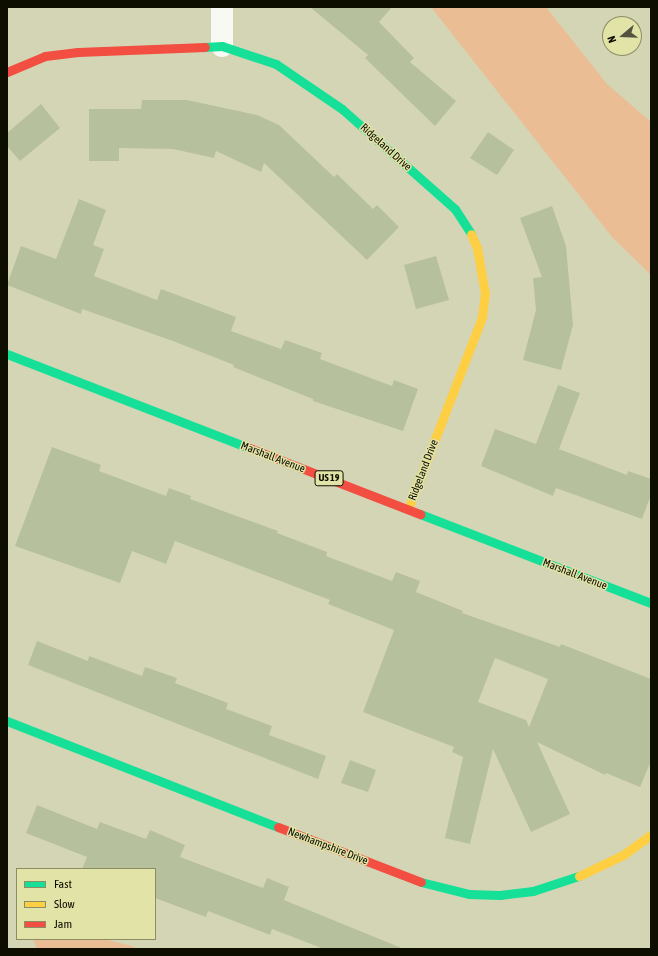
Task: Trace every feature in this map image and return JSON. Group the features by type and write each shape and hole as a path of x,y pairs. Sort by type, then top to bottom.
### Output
{"street":[{"path":"222,7 222,46"},
{"name":"Ridgeland Drive","path":"7,72 45,56 78,52 222,46 276,64 342,108 455,209 467,225 477,248 485,292 482,317 408,509"},
{"name":"Marshall Avenue","path":"7,354 651,603"},
{"name":"Newhampshire Drive","path":"7,721 440,889 469,894 500,895 526,892 568,882 623,855 651,835"}],"shaded area":[{"path":"431,7 546,7 607,84 651,122 651,275 612,237"},
{"path":"33,940 108,940 132,946 137,949 37,949"}],"building":[{"path":"310,7 392,7 379,22 414,58 410,62 456,101 435,126 365,58 368,55"},
{"path":"142,100 187,100 257,115 279,125 334,177 337,174 373,209 377,205 399,227 367,260 264,163 261,172 216,151 214,158 173,149 119,148 119,161 89,161 89,109 141,109"},
{"path":"41,104 60,128 20,161 7,146 7,133"},
{"path":"488,132 514,150 497,175 470,158"},
{"path":"79,199 106,210 93,245 104,249 94,276 157,300 161,289 236,317 231,331 281,349 285,340 322,353 320,359 392,386 394,380 418,389 403,431 313,401 313,399 233,367 234,365 173,341 82,309 81,314 7,285 21,246 56,259"},
{"path":"552,206 566,246 573,325 561,370 523,360 536,310 533,278 542,277 520,218"},
{"path":"436,256 449,300 416,309 404,265"},
{"path":"558,385 580,393 559,449 627,475 628,471 651,479 651,495 642,519 556,488 553,496 481,466 495,429 536,444"},
{"path":"52,447 101,465 99,471 166,496 169,488 191,496 190,499 278,531 277,533 327,552 326,556 392,581 396,572 420,581 416,592 463,611 462,613 560,647 561,644 651,679 651,761 640,787 606,773 605,775 537,742 570,814 531,832 493,749 470,844 445,838 463,757 452,752 454,747 363,712 394,630 328,604 330,600 175,541 166,564 132,551 120,583 15,546","holes":["495,658 548,679 529,727 526,720 478,702"]},
{"path":"37,641 88,661 89,656 142,676 145,667 177,678 175,683 228,703 226,709 272,726 269,735 326,756 318,779 28,665"},
{"path":"350,760 376,770 368,792 341,783"},
{"path":"37,805 97,829 100,822 146,839 150,830 185,845 180,857 263,888 267,878 289,887 284,900 404,949 324,949 272,929 270,935 208,911 206,917 156,898 156,868 82,868 87,857 26,833"}],"traffic: fast":[{"path":"205,47 222,46 276,64 342,109 455,209 471,234"},
{"path":"7,354 247,447"},
{"path":"420,514 651,603"},
{"path":"7,721 278,827"},
{"path":"421,882 469,894 500,895 533,891 579,876"}],"traffic: slow":[{"path":"408,509 482,317 485,293 477,248 471,234"},
{"path":"579,876 623,855 651,835"}],"traffic: jam":[{"path":"7,72 45,56 78,52 205,47"},
{"path":"247,447 420,514"},
{"path":"278,827 421,882"}]}
